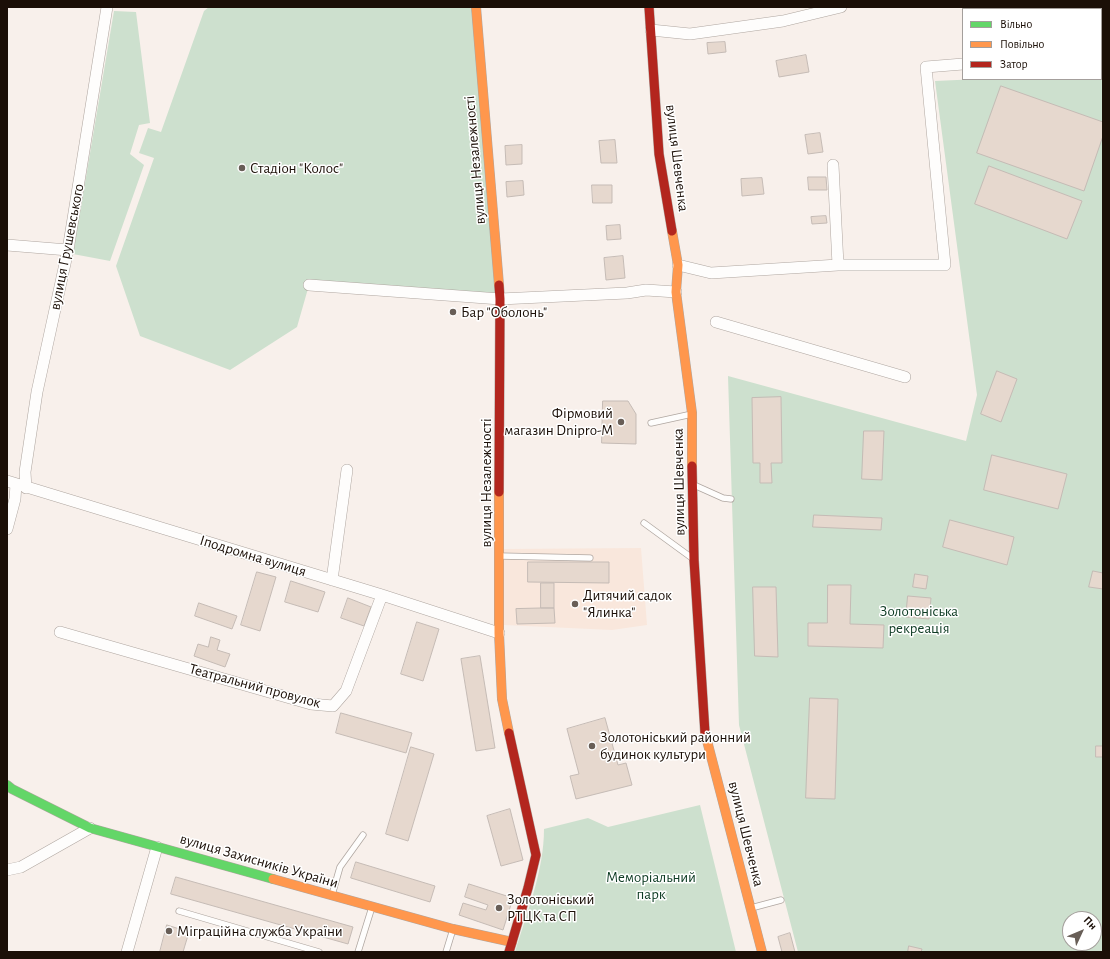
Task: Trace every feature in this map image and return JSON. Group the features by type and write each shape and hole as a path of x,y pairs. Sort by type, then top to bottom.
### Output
{"street":[{"name":"вулиця Грушевського","path":"7,528 15,499 16,484 25,472 37,392 68,250 107,7"},
{"name":"вулиця Незалежності","path":"476,7 500,300 499,633 502,699 536,855 509,952"},
{"name":"вулиця Шевченка","path":"649,7 659,154 678,264 676,292 692,413 694,560 705,732 762,952"},
{"path":"651,30 690,34 783,21 841,7"},
{"path":"678,264 711,274 838,265 945,265 926,67 962,64"},
{"path":"832,165 838,265"},
{"path":"7,245 68,250"},
{"path":"309,285 500,300 627,293 646,290 676,292"},
{"path":"716,322 906,377"},
{"path":"332,580 346,470"},
{"name":"Іподромна вулиця","path":"16,484 382,595 499,633"},
{"name":"Театральний провулок","path":"60,632 311,704 333,706 346,691 382,595"},
{"name":"вулиця Захисників України","path":"9,788 90,828 453,929 512,942"},
{"path":"7,870 21,867 90,828"},
{"path":"127,952 157,847"}],"lane":[{"path":"651,423 692,413"},
{"path":"692,484 723,498 731,499"},
{"path":"644,523 694,560"},
{"path":"500,556 590,558"},
{"path":"332,896 340,867 363,836"},
{"path":"750,908 781,900"},
{"path":"358,952 372,907"},
{"path":"179,911 319,952"},
{"path":"446,952 453,929"}],"shaded area":[{"name":"Дитячий садок \"Ялинка\"","path":"641,548 647,625 612,630 504,625 504,549"}],"green space":[{"path":"209,7 476,7 500,299 309,285 297,327 230,370 140,336 116,266 154,158 139,153 148,128 161,132 204,11"},
{"path":"114,11 136,12 150,123 139,125 130,154 144,165 110,261 73,254"},
{"name":"Золотоніська рекреація","path":"1103,72 1103,952 798,952 739,725 728,376 966,441 977,395 935,81 1102,80"},
{"name":"Меморіальний парк","path":"700,805 736,952 515,952 538,876 544,829 588,818 608,827"}],"building":[{"path":"725,42 726,52 708,54 707,43"},
{"path":"806,55 809,72 779,77 776,61"},
{"path":"1001,86 1103,122 1103,136 1084,191 977,153"},
{"path":"820,133 823,152 808,154 805,135"},
{"path":"615,140 617,163 601,163 599,141"},
{"path":"522,145 522,164 506,165 505,146"},
{"path":"989,166 1082,201 1067,239 975,204"},
{"path":"808,177 826,177 827,190 809,190"},
{"path":"762,178 764,194 742,196 741,179"},
{"path":"523,181 524,195 507,197 506,182"},
{"path":"592,185 612,185 612,203 593,203"},
{"path":"826,216 827,223 812,224 811,217"},
{"path":"620,225 621,239 607,240 606,226"},
{"path":"623,256 625,278 606,280 604,258"},
{"path":"997,371 1017,379 1001,422 981,414"},
{"path":"781,397 782,463 771,463 772,483 760,483 760,463 753,463 752,398"},
{"path":"603,401 628,401 636,414 636,444 602,443"},
{"path":"864,431 884,431 882,480 862,479"},
{"path":"992,455 1067,474 1058,509 984,490"},
{"path":"814,515 882,518 881,530 813,527"},
{"path":"950,520 1014,537 1007,565 943,547"},
{"path":"528,562 609,562 609,583 528,582"},
{"path":"1093,571 1103,573 1103,589 1089,587"},
{"path":"257,572 276,577 260,631 241,625"},
{"path":"915,574 928,576 926,589 913,587"},
{"path":"291,581 325,592 318,612 285,602"},
{"path":"541,583 554,583 554,608 541,608"},
{"path":"828,585 851,585 850,624 884,625 883,648 808,646 808,623 827,623"},
{"path":"753,587 776,587 778,657 755,656"},
{"path":"908,596 931,598 929,619 906,617"},
{"path":"348,598 371,607 364,626 341,618"},
{"path":"199,603 237,616 232,629 195,616"},
{"path":"554,608 555,623 517,624 516,609"},
{"path":"417,622 439,629 423,681 401,674"},
{"path":"211,637 220,640 217,650 230,654 225,667 194,656 198,644 208,647"},
{"path":"480,656 495,748 476,751 461,659"},
{"path":"810,698 838,699 835,799 806,798"},
{"path":"341,713 412,733 406,753 336,733"},
{"name":"Золотоніський районний будинок культури","path":"605,718 618,765 626,763 632,785 576,799 570,776 579,774 567,729"},
{"path":"1096,746 1103,746 1103,757 1096,757"},
{"path":"411,747 434,754 408,841 386,834"},
{"path":"510,809 523,860 501,866 487,816"},
{"path":"356,862 435,886 430,902 351,878"},
{"path":"176,877 353,927 348,944 171,894"},
{"name":"Золотоніський РТЦК та СП","path":"469,884 513,898 503,930 459,915 463,903 486,910 488,905 465,897"},
{"path":"167,925 189,932 183,952 160,952"},
{"path":"790,933 795,952 782,952 778,937"},
{"path":"909,946 922,949 921,952 908,952"}],"traffic: fast":[{"path":"7,785 12,789 90,828 273,879"}],"traffic: slow":[{"path":"476,7 499,285"},
{"path":"672,231 678,265 676,292 692,413 692,466"},
{"path":"499,492 499,633 502,699 509,733"},
{"path":"705,733 762,952"},
{"path":"273,879 453,929 512,942"}],"traffic: jam":[{"path":"649,7 659,154 672,231"},
{"path":"499,285 499,492"},
{"path":"692,466 694,560 705,733"},
{"path":"509,733 536,855 509,952"}],"place":[{"name":"Стадіон \"Колос\"","path":"242,168"},
{"name":"Бар \"Оболонь\"","path":"453,312"},
{"name":"Фірмовий магазин Dnipro-M","path":"621,422"},
{"name":"Дитячий садок \"Ялинка\"","path":"575,604"},
{"name":"Золотоніський районний будинок культури","path":"592,746"},
{"name":"Золотоніський РТЦК та СП","path":"499,908"},
{"name":"Міграційна служба України","path":"169,931"}]}
